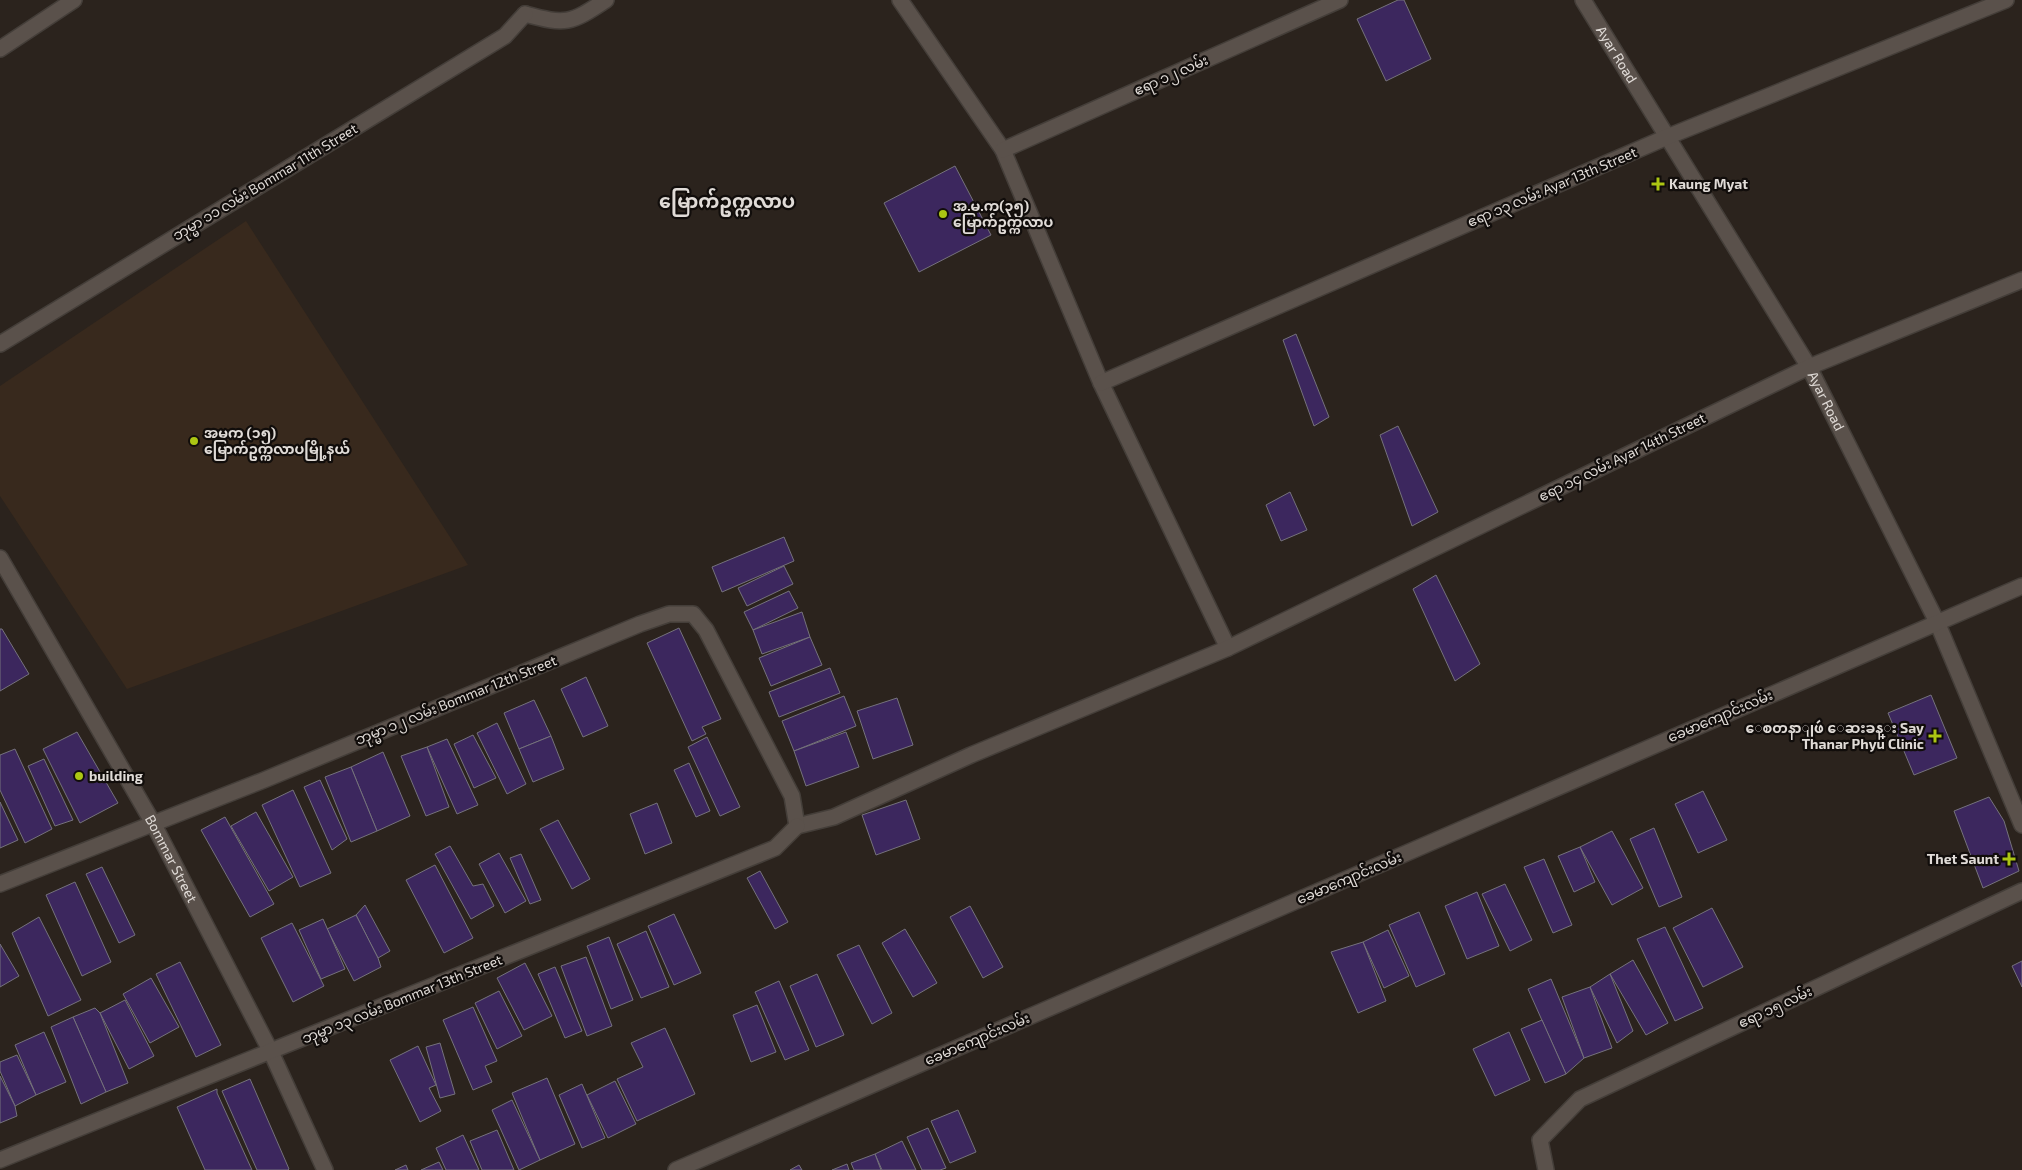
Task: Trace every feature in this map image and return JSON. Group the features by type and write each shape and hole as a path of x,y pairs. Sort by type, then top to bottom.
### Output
{"street":[{"path":"0,48 74,0"},
{"path":"523,7 551,21 570,21 606,0"},
{"path":"900,0 1002,150 1101,383 1228,648"},
{"name":"ဧရာ ၁၂ လမ်း","path":"1002,150 1340,0"},
{"name":"Ayar Road","path":"1582,0 1809,366 1936,622 2022,826"},
{"name":"ဧရာ ၁၃ လမ်း Ayar 13th Street","path":"1101,383 1667,138 2006,0"},
{"name":"ဘုမ္မာ ၁၁ လမ်း Bommar 11th Street","path":"0,344 505,36 523,7"},
{"name":"ဧရာ ၁၄ လမ်း Ayar 14th Street","path":"797,826 834,817 971,755 1228,648 1809,366 2022,280"},
{"name":"Bommar Street","path":"0,558 153,823 271,1052 325,1170"},
{"name":"ခေမာကျောင်းလမ်း","path":"676,1170 2022,586"},
{"name":"ဘုမ္မာ ၁၂ လမ်း Bommar 12th Street","path":"0,884 264,780 640,624 669,614 693,614 706,630 792,796 797,826"},
{"name":"ဘုမ္မာ ၁၃ လမ်း Bommar 13th Street","path":"0,1160 775,848 797,826"},
{"name":"ဧရာ ၁၅ လမ်း","path":"1546,1170 1540,1140 1580,1099 2022,891"}],"shaded area":[{"name":"အမက (၁၅) မြောက်ဥက္ကလာပမြို့နယ်","path":"246,221 468,565 127,689 0,496 0,386"}],"building":[{"path":"1398,0 1404,0 1431,59 1386,81 1357,19"},
{"name":"အ.မ.က(၃၅) မြောက်ဥက္ကလာပ","path":"955,166 991,235 919,272 884,203"},
{"path":"1296,334 1329,417 1314,426 1283,340"},
{"path":"1398,426 1438,512 1412,526 1380,435"},
{"path":"1290,492 1307,530 1281,541 1266,505"},
{"path":"784,537 794,561 722,592 712,567"},
{"path":"784,566 793,584 747,606 738,588"},
{"path":"1436,575 1480,664 1455,681 1413,589"},
{"path":"789,591 798,608 753,630 744,612"},
{"path":"802,612 810,637 762,654 753,630"},
{"path":"679,628 721,719 702,727 706,734 692,741 647,643"},
{"path":"0,629 2,629 29,674 0,691"},
{"path":"810,637 822,665 771,686 759,658"},
{"path":"830,668 840,693 779,717 769,692"},
{"path":"586,677 608,726 583,737 561,689"},
{"name":"ေစတနာျဖဴ ေဆးခန္း Say Thanar Phyu Clinic","path":"1931,695 1957,758 1914,775 1888,713"},
{"path":"844,696 856,726 794,751 782,721"},
{"path":"897,698 913,745 873,759 857,711"},
{"path":"534,700 551,736 519,749 504,713"},
{"path":"497,723 526,784 507,794 477,733"},
{"name":"building","path":"77,732 118,803 80,823 43,749"},
{"path":"846,732 859,767 806,786 794,751"},
{"path":"473,735 496,778 474,788 454,744"},
{"path":"551,736 564,769 533,782 519,749"},
{"path":"707,737 740,807 720,816 688,747"},
{"path":"447,739 478,805 457,814 427,747"},
{"path":"427,747 449,807 426,816 401,756"},
{"path":"15,749 52,829 25,843 0,790 0,755"},
{"path":"383,752 410,816 377,831 351,767"},
{"name":"building","path":"44,759 73,820 55,826 28,766"},
{"path":"689,763 710,811 696,817 674,770"},
{"path":"351,767 377,831 351,842 325,777"},
{"path":"320,780 347,839 332,850 304,787"},
{"path":"293,790 331,873 300,887 262,805"},
{"path":"1703,791 1727,840 1698,853 1675,804"},
{"path":"1989,797 2004,821 2019,871 1983,888 1954,811"},
{"path":"906,800 920,839 876,855 862,815"},
{"path":"0,802 18,840 0,848"},
{"path":"657,803 672,843 645,854 630,814"},
{"path":"256,812 293,877 269,891 231,826"},
{"path":"225,817 274,904 250,917 201,830"},
{"path":"558,820 590,879 572,889 540,829"},
{"path":"1654,828 1682,897 1659,907 1630,839"},
{"path":"1612,831 1643,888 1612,905 1580,847"},
{"path":"450,846 473,886 483,884 494,906 471,919 435,854"},
{"path":"1580,847 1595,882 1574,892 1558,856"},
{"path":"499,853 526,901 505,913 479,864"},
{"path":"521,854 541,900 530,904 510,858"},
{"path":"1544,859 1572,925 1553,933 1524,867"},
{"path":"435,865 473,938 444,953 406,880"},
{"path":"102,867 135,935 119,943 86,874"},
{"path":"760,871 788,922 775,929 747,878"},
{"path":"75,882 111,962 82,976 46,895"},
{"path":"1505,884 1532,940 1510,951 1482,894"},
{"path":"1477,892 1499,946 1467,959 1445,906"},
{"path":"365,905 390,951 378,958 356,915"},
{"path":"970,906 1003,967 983,978 950,917"},
{"path":"1712,908 1743,967 1703,987 1673,928"},
{"path":"1419,912 1445,974 1416,987 1389,925"},
{"path":"674,914 701,973 674,985 648,926"},
{"path":"356,915 381,967 354,981 327,929"},
{"path":"39,917 81,1000 48,1016 12,933"},
{"path":"323,919 345,969 321,979 299,930"},
{"path":"292,923 324,986 293,1002 261,938"},
{"path":"1665,927 1703,1008 1675,1021 1637,939"},
{"path":"905,929 937,983 913,997 882,943"},
{"path":"1388,930 1409,976 1384,988 1363,942"},
{"path":"646,931 669,987 641,998 617,944"},
{"path":"609,937 633,1000 611,1009 587,946"},
{"path":"1363,942 1386,1001 1358,1013 1331,952"},
{"path":"0,944 19,976 0,987"},
{"path":"859,945 892,1013 872,1024 837,955"},
{"path":"586,957 612,1026 587,1036 561,966"},
{"path":"1633,960 1668,1023 1646,1035 1610,974"},
{"path":"2022,961 2022,987 2012,966"},
{"path":"180,962 221,1045 196,1057 156,974"},
{"path":"525,963 552,1016 524,1030 497,978"},
{"path":"555,967 582,1031 565,1038 538,974"},
{"path":"817,974 844,1035 816,1047 790,986"},
{"path":"1610,974 1633,1031 1617,1043 1590,987"},
{"path":"151,978 179,1027 150,1043 123,994"},
{"path":"1551,979 1584,1058 1566,1074 1528,989"},
{"path":"779,981 809,1050 785,1060 755,992"},
{"path":"1590,987 1612,1048 1584,1058 1562,997"},
{"path":"499,991 522,1036 497,1049 475,1003"},
{"path":"125,1000 154,1056 129,1069 100,1013"},
{"path":"757,1005 776,1052 751,1062 733,1015"},
{"path":"473,1007 497,1061 485,1066 492,1082 473,1090 443,1020"},
{"path":"95,1008 100,1013 128,1083 106,1092 73,1017"},
{"path":"73,1017 106,1092 81,1104 51,1027"},
{"path":"1542,1020 1566,1074 1545,1083 1521,1029"},
{"path":"665,1028 695,1094 637,1121 617,1079 643,1067 631,1043"},
{"path":"44,1032 66,1082 36,1095 15,1045"},
{"path":"1509,1032 1530,1080 1495,1096 1473,1049"},
{"path":"440,1043 455,1094 440,1098 426,1047"},
{"path":"418,1046 436,1085 429,1088 441,1111 420,1122 390,1060"},
{"path":"17,1055 36,1095 15,1106 0,1071 0,1062"},
{"path":"0,1076 15,1106 17,1116 0,1123"},
{"path":"547,1078 575,1144 540,1160 512,1093"},
{"path":"250,1079 288,1170 257,1170 222,1091"},
{"path":"615,1081 636,1124 608,1138 587,1095"},
{"path":"582,1084 605,1138 582,1148 559,1095"},
{"path":"217,1089 217,1093 252,1170 205,1170 177,1107"},
{"path":"512,1100 540,1160 519,1170 492,1110"},
{"path":"958,1110 976,1152 950,1163 931,1121"},
{"path":"928,1128 946,1168 922,1170 907,1137"},
{"path":"497,1130 514,1170 482,1170 470,1141"},
{"path":"463,1135 479,1170 446,1170 436,1148"},
{"path":"902,1141 916,1170 882,1170 875,1154"},
{"path":"875,1154 881,1170 854,1170 851,1163"},
{"path":"439,1162 443,1170 421,1170"},
{"path":"847,1164 849,1170 832,1170"},
{"path":"406,1165 408,1170 395,1170"},
{"path":"799,1165 802,1170 790,1170"}],"place":[{"name":"Kaung Myat","path":"1658,184"},
{"name":"အ.မ.က(၃၅) မြောက်ဥက္ကလာပ","path":"943,214"},
{"name":"အမက (၁၅) မြောက်ဥက္ကလာပမြို့နယ်","path":"194,441"},
{"name":"ေစတနာျဖဴ ေဆးခန္း Say Thanar Phyu Clinic","path":"1935,736"},
{"name":"building","path":"79,776"},
{"name":"Thet Saunt","path":"2009,859"}],"district":[{"name":"မြောက်‌ဥက္ကလာပ","path":"727,201"}]}
